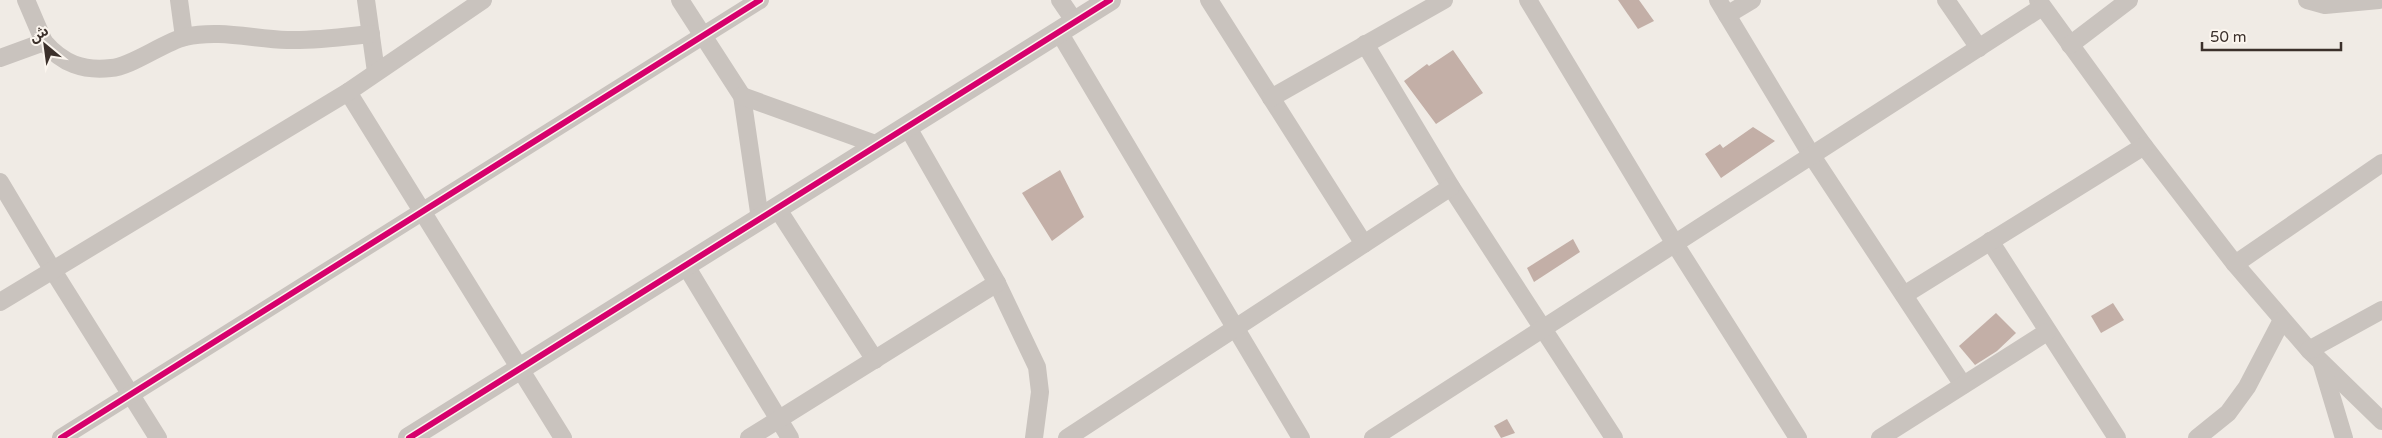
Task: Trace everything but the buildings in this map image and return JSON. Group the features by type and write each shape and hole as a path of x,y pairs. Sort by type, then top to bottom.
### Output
{"street":[{"path":"26,0 44,42 56,56 78,67 113,68 184,37 233,34 285,40 312,40 371,34"},
{"path":"180,0 184,37"},
{"path":"366,0 376,72"},
{"path":"0,302 348,92 483,0"},
{"path":"680,0 742,96 769,214 874,360"},
{"path":"61,438 422,214 760,0"},
{"path":"1060,0 1067,27 1236,328 1301,438"},
{"path":"408,438 1110,0"},
{"path":"1209,0 1364,244"},
{"path":"1271,98 1444,0"},
{"path":"1528,0 1676,244 1798,438"},
{"path":"1752,0 1723,7 1812,156 1963,385"},
{"path":"1946,0 1979,48"},
{"path":"2070,45 2129,0 2140,0"},
{"path":"2307,0 2325,5 2379,0"},
{"path":"1373,438 1979,48 2040,4 2144,146 2235,264 2309,350 2382,421"},
{"path":"0,58 44,42"},
{"path":"1365,44 1451,187 1614,438"},
{"path":"348,92 422,214 563,438"},
{"path":"742,96 878,145"},
{"path":"907,126 997,284 1037,367 1040,392 1034,438"},
{"path":"1904,295 2144,146"},
{"path":"2235,264 2382,163"},
{"path":"0,182 158,438"},
{"path":"1068,438 1451,187"},
{"path":"1990,241 2117,438"},
{"path":"686,266 790,438"},
{"path":"749,438 997,284"},
{"path":"2309,350 2382,310"},
{"path":"2197,438 2228,414 2247,388 2282,320"},
{"path":"1880,438 2047,332"},
{"path":"2322,362 2344,438"}],"cycle path":[{"path":"61,438 760,0"},
{"path":"409,438 1110,0"}]}
